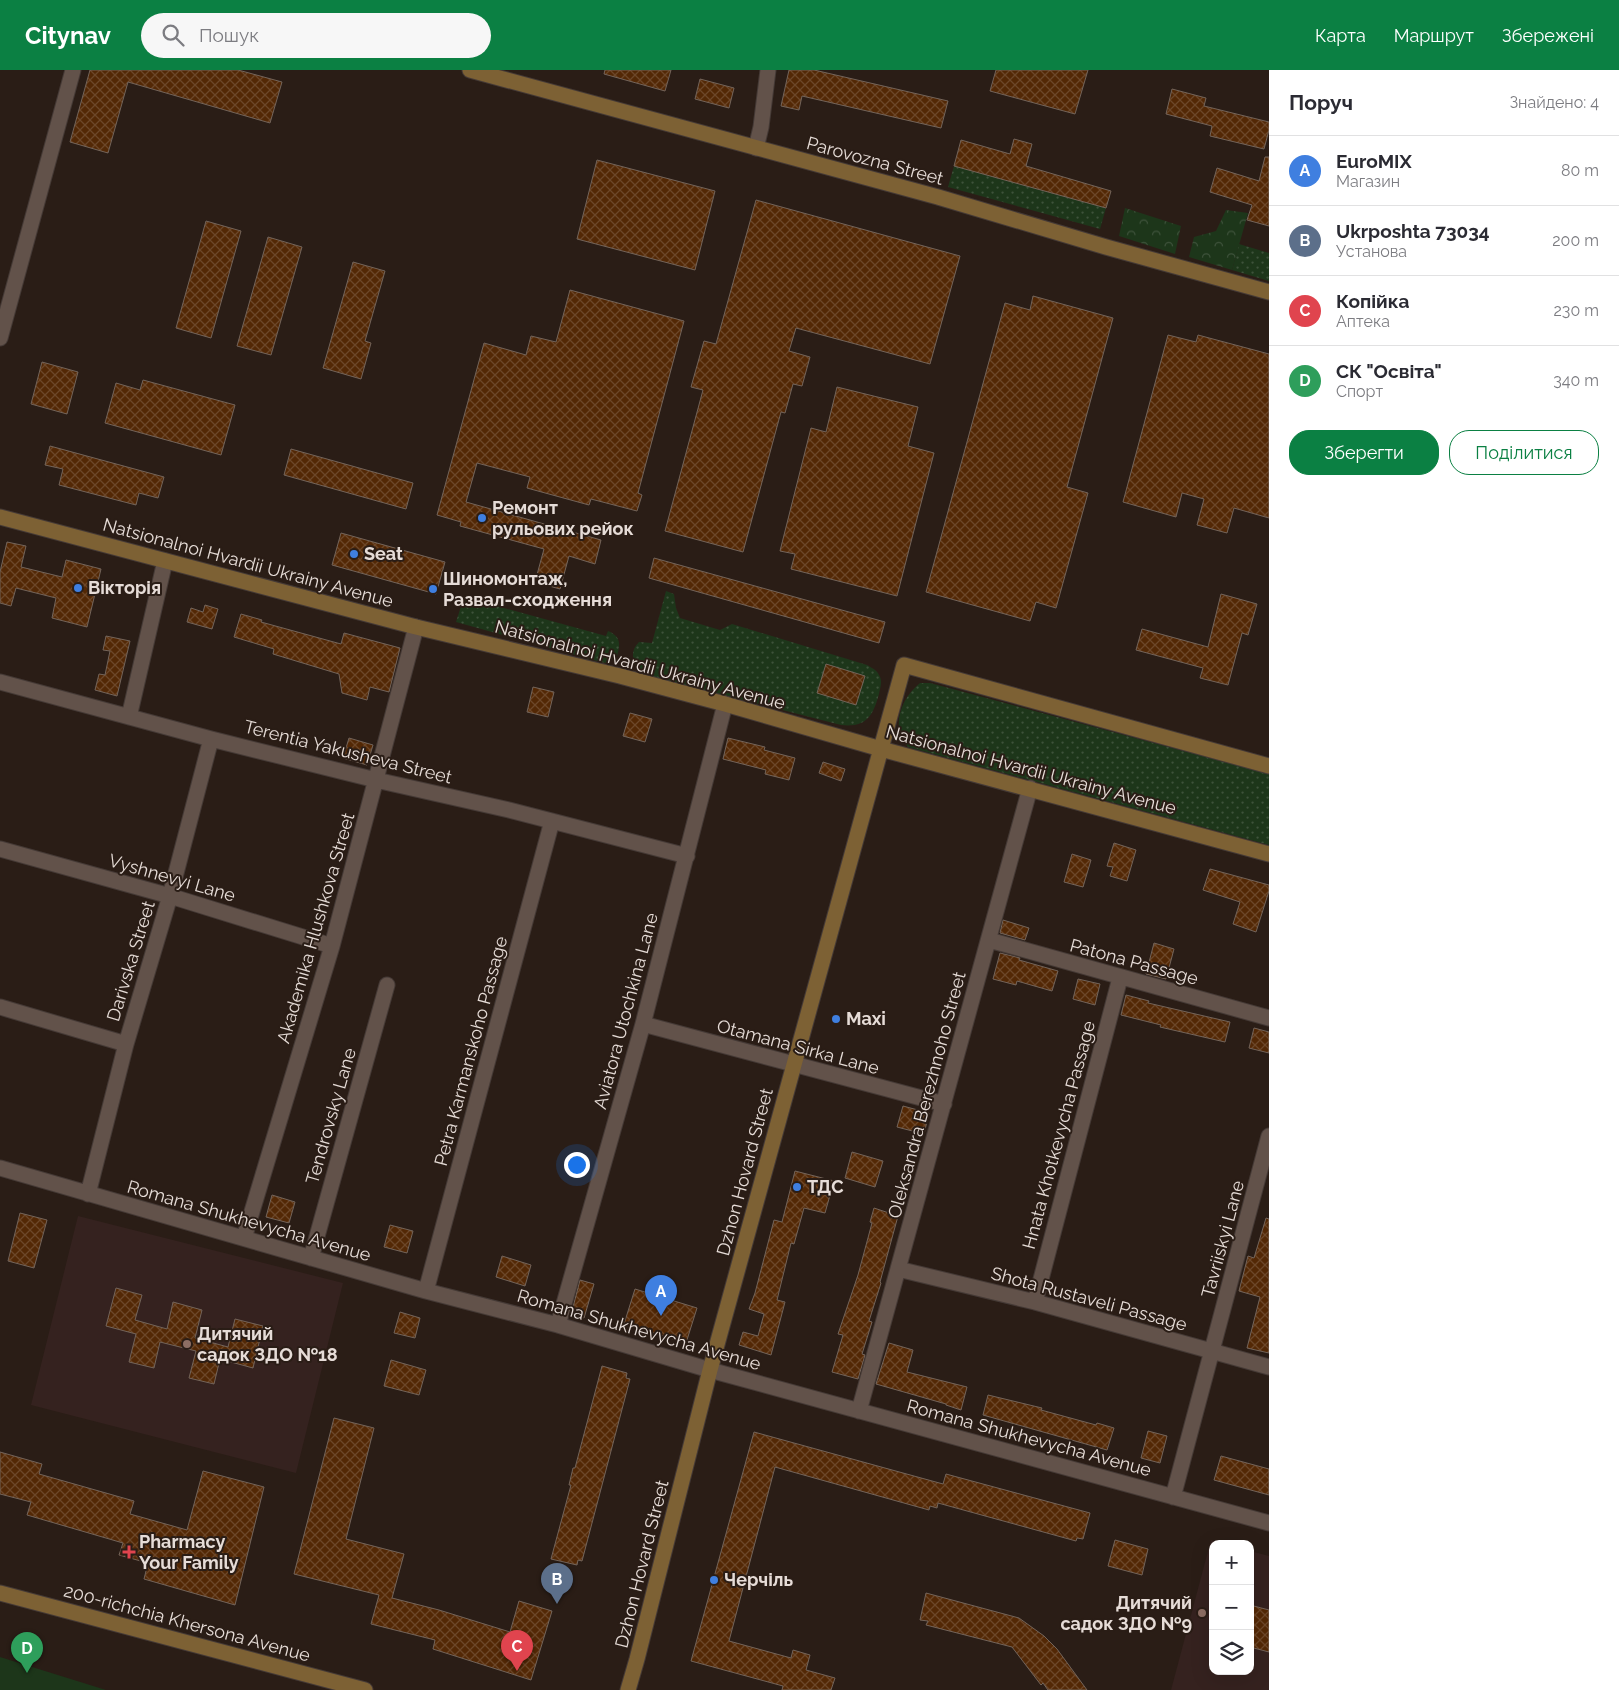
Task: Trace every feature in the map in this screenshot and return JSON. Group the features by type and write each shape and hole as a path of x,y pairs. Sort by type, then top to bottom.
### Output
{"street":[{"path":"0,338 72,70"},
{"name":"Parovozna Street","path":"470,70 938,197 1106,247 1269,292"},
{"path":"756,148 761,127 768,70"},
{"name":"Natsionalnoi Hvardii Ukrainy Avenue","path":"0,516 416,627 620,676 1269,854"},
{"path":"129,717 165,561"},
{"name":"Akademika Hlushkova Street","path":"244,1238 332,946 416,627"},
{"name":"Dzhon Hovard Street","path":"628,1690 710,1370 904,665 1269,766"},
{"name":"Terentia Yakusheva Street","path":"0,682 211,739 552,821 687,856"},
{"name":"Aviatora Utochkina Lane","path":"558,1325 643,1024 725,704"},
{"name":"Darivska Street","path":"88,1194 126,1044 170,896 211,739"},
{"name":"Oleksandra Berezhnoho Street","path":"858,1411 1030,788"},
{"name":"Petra Karmanskoho Passage","path":"426,1291 552,821"},
{"name":"Vyshnevyi Lane","path":"0,849 170,896 332,946"},
{"name":"Patona Passage","path":"989,940 1269,1018"},
{"name":"Hnata Khotkevycha Passage","path":"1035,1302 1120,978"},
{"name":"Tendrovsky Lane","path":"311,1258 387,985"},
{"path":"0,1007 126,1044"},
{"name":"Otamana Sirka Lane","path":"643,1024 944,1104"},
{"name":"Tavriiskyi Lane","path":"1173,1497 1269,1136"},
{"name":"Romana Shukhevycha Avenue","path":"0,1168 426,1291 558,1325 710,1370 1269,1523"},
{"name":"Shota Rustaveli Passage","path":"898,1269 1035,1302 1269,1367"},
{"name":"200-richchia Khersona Avenue","path":"0,1593 364,1690"}],"shaded area":[{"name":"Дитячий садок ЗДО №18","path":"78,1216 343,1283 296,1473 31,1405"},
{"name":"Дитячий садок ЗДО №9","path":"1209,1548 1209,1675 1254,1675 1254,1552 1269,1556 1269,1690 1171,1690"}],"green space":[{"path":"954,166 1106,208 1100,229 948,187"},
{"path":"1125,208 1181,226 1175,254 1119,236"},
{"path":"1226,210 1248,213 1232,270 1189,257 1194,237 1216,231"},
{"path":"1239,244 1269,253 1269,281 1232,270"},
{"path":"666,591 674,594 680,618 720,630 732,624 867,665 876,670 881,682 874,709 867,719 857,725 841,725 639,673 633,653 639,642 652,643"},
{"path":"464,597 606,636 608,631 615,635 618,640 617,656 606,663 601,662 456,622"},
{"path":"920,683 930,683 1269,774 1269,845 908,747 900,731 900,713 913,689"},
{"path":"0,1657 106,1690 0,1690"}],"building":[{"path":"90,70 238,70 282,82 270,123 128,82 108,153 70,142"},
{"path":"605,70 671,70 665,91 604,74"},
{"path":"789,70 814,70 948,101 941,128 802,96 799,110 781,106"},
{"path":"996,70 1088,70 1075,114 990,91"},
{"path":"700,79 734,88 729,108 695,99"},
{"path":"1172,89 1206,98 1204,106 1269,122 1264,149 1210,136 1212,126 1166,114"},
{"path":"1014,139 1032,144 1026,166 1111,191 1106,208 954,166 961,140 1010,154"},
{"path":"1265,157 1269,157 1269,226 1247,220 1252,205 1210,192 1217,168 1259,181"},
{"path":"597,160 715,191 695,270 577,239"},
{"path":"756,200 960,256 930,364 796,328 789,351 810,357 802,386 793,384 785,413 781,412 743,552 665,531 703,390 691,387 704,341 716,344"},
{"path":"206,221 241,231 211,338 176,328"},
{"path":"268,237 302,247 271,355 237,346"},
{"path":"353,262 385,271 365,341 371,343 361,379 323,368"},
{"path":"570,290 684,321 638,493 642,495 637,511 591,499 589,505 527,488 530,477 477,463 466,502 601,540 595,564 569,556 560,589 535,582 544,549 460,526 461,522 437,515 484,343 526,355 531,336 556,342"},
{"path":"1033,296 1113,318 1067,487 1088,493 1056,608 1036,602 1030,621 926,592 1005,303 1030,310"},
{"path":"1168,335 1196,342 1198,335 1269,354 1269,518 1234,508 1227,533 1197,525 1204,499 1182,493 1176,517 1123,502"},
{"path":"42,362 78,372 67,414 31,404"},
{"path":"143,380 235,405 221,455 105,423 116,383 140,390"},
{"path":"837,387 918,407 908,446 934,453 897,596 791,569 795,554 780,551 811,428 826,432"},
{"path":"50,446 164,477 158,498 139,493 136,505 59,485 63,469 45,465"},
{"path":"291,449 413,483 406,509 284,475"},
{"path":"341,533 445,562 436,594 332,565"},
{"path":"7,542 26,546 21,567 62,577 66,560 101,569 87,627 52,618 56,598 16,588 11,606 0,603 0,572"},
{"path":"654,558 885,622 879,643 649,578"},
{"path":"1221,594 1257,604 1248,635 1242,633 1228,685 1200,678 1203,668 1136,650 1142,629 1208,647"},
{"path":"205,605 218,609 212,629 187,622 191,608 203,612"},
{"path":"241,614 262,620 261,622 341,644 344,633 400,648 389,692 370,687 367,700 342,693 339,674 273,654 274,649 234,637"},
{"path":"106,636 130,641 117,696 95,690 99,674 105,675 110,651 103,650"},
{"path":"826,664 865,676 856,705 817,693"},
{"path":"533,687 554,692 548,717 527,712"},
{"path":"630,713 652,719 645,742 623,736"},
{"path":"349,738 373,745 367,765 343,758"},
{"path":"728,738 765,747 764,750 795,758 789,780 765,774 766,770 723,759"},
{"path":"823,762 845,769 841,781 819,773"},
{"path":"1114,843 1136,850 1127,881 1110,876 1113,867 1107,866"},
{"path":"1072,854 1091,860 1083,887 1064,882"},
{"path":"1210,869 1269,885 1269,891 1256,932 1233,924 1240,902 1203,890"},
{"path":"1003,920 1029,928 1025,940 1000,933"},
{"path":"1154,943 1174,949 1166,979 1146,974"},
{"path":"1000,953 1058,971 1052,991 1017,981 1016,985 993,979"},
{"path":"1078,979 1100,984 1095,1005 1073,999"},
{"path":"1126,995 1149,1001 1148,1003 1230,1022 1225,1042 1160,1027 1161,1025 1121,1015"},
{"path":"1254,1028 1269,1032 1269,1053 1249,1048"},
{"path":"903,1106 929,1113 924,1134 897,1127"},
{"path":"852,1152 883,1161 875,1187 845,1178"},
{"path":"795,1171 834,1181 825,1213 804,1208 794,1244 791,1243 777,1300 785,1302 771,1355 739,1345 743,1332 758,1336 764,1314 749,1309 774,1220 782,1222"},
{"path":"272,1195 295,1202 289,1223 266,1217"},
{"path":"874,1208 898,1216 869,1321 872,1322 862,1354 865,1355 858,1379 832,1372 843,1335 838,1334 858,1275 872,1223 870,1222"},
{"path":"20,1213 47,1220 34,1268 8,1261"},
{"path":"1266,1218 1269,1219 1269,1353 1247,1348 1260,1297 1239,1291 1248,1256 1254,1258"},
{"path":"390,1225 413,1231 407,1253 384,1247"},
{"path":"502,1256 531,1265 525,1286 496,1277"},
{"path":"580,1280 594,1284 584,1318 571,1315"},
{"path":"116,1288 142,1295 135,1320 167,1329 173,1302 202,1310 195,1338 228,1347 235,1319 263,1326 253,1368 220,1359 214,1384 189,1378 196,1351 160,1342 154,1368 129,1362 136,1334 106,1326"},
{"path":"635,1289 697,1308 686,1343 624,1324"},
{"path":"400,1312 420,1318 415,1338 394,1333"},
{"path":"889,1343 913,1350 907,1372 967,1387 961,1410 876,1384"},
{"path":"391,1360 426,1370 419,1395 384,1386"},
{"path":"602,1366 627,1373 626,1378 630,1379 582,1561 578,1560 577,1565 551,1559 571,1485 569,1485 573,1468 575,1468"},
{"path":"988,1395 1042,1408 1041,1410 1096,1425 1097,1423 1114,1428 1107,1450 983,1415"},
{"path":"334,1418 374,1428 346,1539 404,1554 392,1598 510,1632 519,1601 552,1611 531,1680 433,1649 435,1640 371,1624 379,1595 294,1574"},
{"path":"1148,1431 1167,1436 1160,1463 1141,1458"},
{"path":"754,1432 943,1484 946,1474 1090,1513 1083,1539 1077,1538 1076,1541 938,1503 937,1508 930,1506 929,1510 775,1467 729,1641 791,1658 793,1650 810,1655 806,1670 835,1678 831,1690 782,1690 783,1686 691,1661"},
{"path":"0,1452 42,1464 39,1474 134,1501 130,1514 187,1530 203,1471 264,1487 235,1605 144,1579 148,1563 119,1555 123,1543 27,1515 31,1502 0,1494"},
{"path":"1221,1456 1269,1469 1269,1495 1214,1480"},
{"path":"1115,1540 1148,1549 1142,1575 1108,1566"},
{"path":"926,1593 1019,1618 1044,1636 1057,1649 1087,1690 1048,1690 1043,1683 1041,1685 1012,1647 926,1625 928,1621 920,1620"},
{"path":"1254,1606 1269,1610 1269,1652 1254,1648"}],"place":[{"name":"Ремонт рульових рейок","path":"482,518"},
{"name":"Seat","path":"354,554"},
{"name":"Вікторія","path":"78,588"},
{"name":"Шиномонтаж, Развал-сходження","path":"433,589"},
{"name":"Maxi","path":"836,1019"},
{"name":"ТДС","path":"797,1187"},
{"name":"EuroMIX","path":"661,1316"},
{"name":"Дитячий садок ЗДО №18","path":"187,1344"},
{"name":"Pharmacy Your Family","path":"129,1552"},
{"name":"Черчіль","path":"714,1580"},
{"name":"Ukrposhta 73034","path":"557,1604"},
{"name":"Дитячий садок ЗДО №9","path":"1202,1613"},
{"name":"Копійка","path":"517,1671"},
{"name":"СК \"Освіта\"","path":"27,1673"}]}
